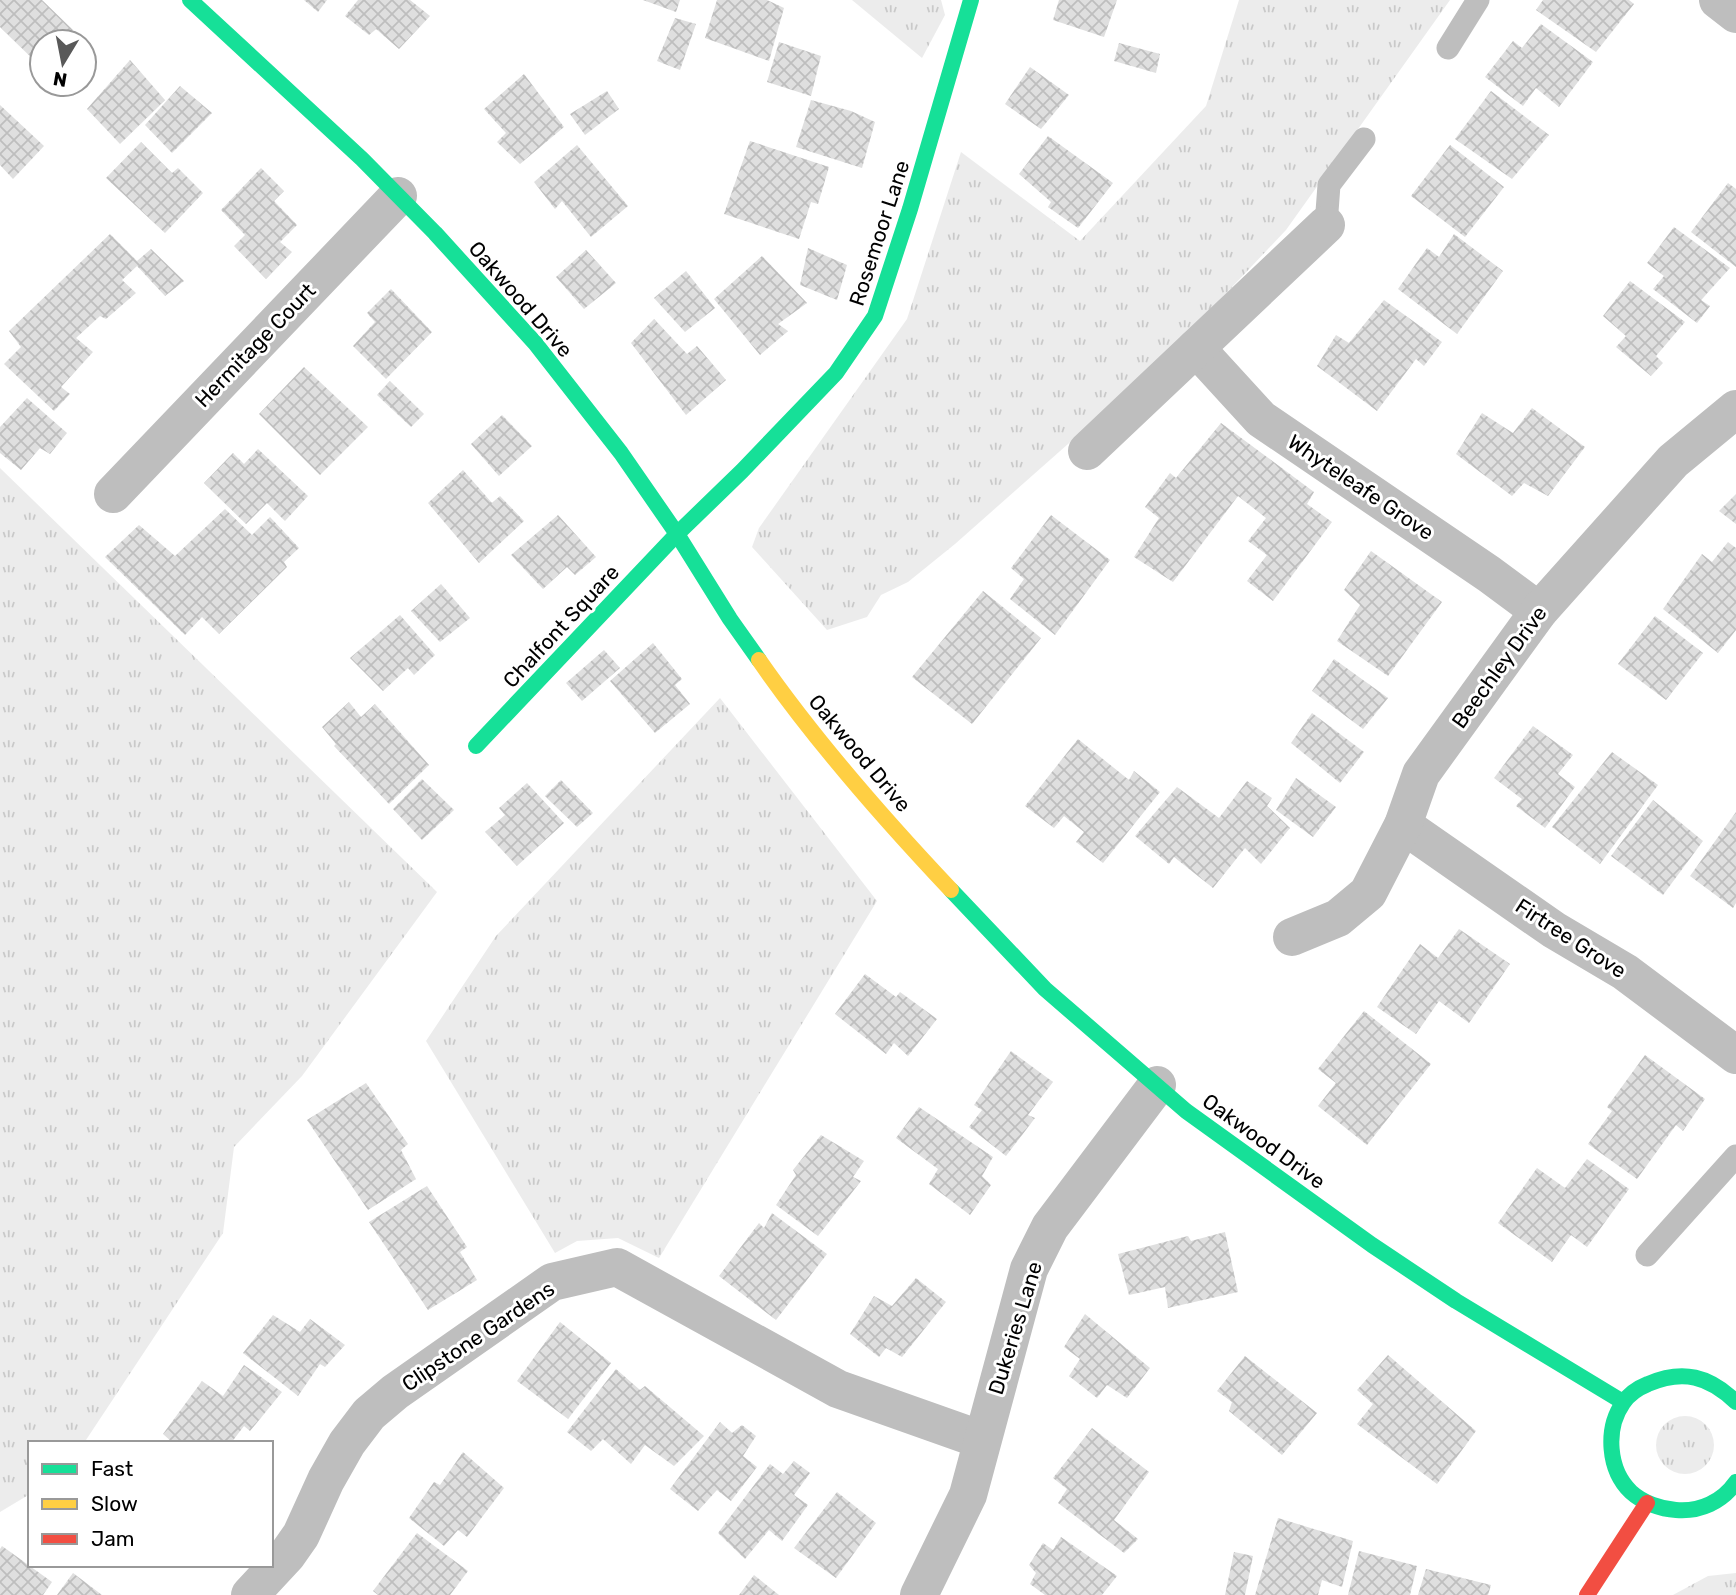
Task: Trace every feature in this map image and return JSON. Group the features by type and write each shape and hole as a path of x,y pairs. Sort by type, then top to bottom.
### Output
{"street":[{"name":"Oakwood Drive","path":"190,0 362,159 485,286 535,343 621,453 776,686 912,849 1045,989 1186,1111 1372,1245 1456,1301 1623,1402"},
{"name":"Rosemoor Lane","path":"677,534 743,471 836,373 876,316 971,0"},
{"path":"1718,0 1736,14"},
{"name":"Hermitage Court","path":"113,494 398,196"},
{"path":"1087,452 1326,225"},
{"name":"Whyteleafe Grove","path":"1196,348 1261,419 1478,566 1539,611"},
{"name":"Beechley Drive","path":"1292,937 1338,918 1368,893 1403,825 1421,774 1539,611 1673,461 1736,409"},
{"name":"Chalfont Square","path":"476,746 677,534"},
{"name":"Firtree Grove","path":"1403,825 1554,930 1625,972 1736,1055"},
{"name":"Dukeries Lane","path":"919,1595 968,1495 1029,1269 1050,1227 1157,1084"},
{"name":"Clipstone Gardens","path":"250,1595 287,1555 301,1535 340,1455 369,1414 395,1392 552,1282 617,1267 838,1389 982,1440"},
{"path":"1736,1376 1732,1397 1707,1380 1682,1375 1659,1378 1634,1390 1623,1402 1614,1422 1609,1446 1617,1470 1629,1490 1647,1503 1664,1509 1688,1511 1713,1503 1732,1489 1736,1482"},
{"path":"1587,1595 1647,1503"}],"lane":[{"path":"1448,48 1478,0"},
{"path":"1326,225 1329,185 1364,139"},
{"path":"1647,1255 1736,1157"}],"green space":[{"path":"852,0 941,0 945,15 922,58"},
{"path":"1239,0 1450,0 1286,230 1163,360 955,544 908,582 881,595 867,617 827,630 752,547 759,528 907,319 961,152 1080,241 1206,106"},
{"path":"0,468 437,892 302,1076 234,1147 223,1233 85,1441 28,1441 28,1495 0,1512"},
{"path":"720,698 877,901 659,1258 618,1238 577,1241 555,1253 426,1041 496,936"},
{"path":"1679,1416 1691,1416 1706,1424 1714,1439 1714,1451 1706,1466 1691,1474 1679,1474 1664,1466 1656,1451 1656,1439 1664,1424"},
{"path":"1736,1573 1736,1595 1673,1595 1708,1576"}],"building":[{"path":"0,0 42,0 71,28 28,28 28,54 0,27"},
{"path":"304,0 327,0 318,12"},
{"path":"358,0 410,0 430,16 399,49 376,29 369,35 345,16"},
{"path":"643,0 680,0 676,12"},
{"path":"717,0 767,0 784,8 769,61 705,38"},
{"path":"1059,0 1117,0 1104,37 1053,20"},
{"path":"1543,0 1629,0 1634,4 1596,52 1536,10"},
{"path":"675,18 696,24 680,70 657,61"},
{"path":"1541,24 1593,62 1559,107 1536,88 1523,106 1485,77 1513,41 1522,48"},
{"path":"779,42 821,56 811,96 767,82"},
{"path":"1119,43 1160,54 1156,73 1114,61"},
{"path":"130,60 165,100 120,144 87,109"},
{"path":"1030,67 1069,95 1041,129 1005,104"},
{"path":"524,74 564,127 520,164 497,142 506,133 484,109"},
{"path":"180,86 212,113 172,153 145,125"},
{"path":"607,91 619,109 585,135 570,114"},
{"path":"1491,91 1549,135 1512,179 1455,139"},
{"path":"811,100 851,111 875,122 862,168 796,147"},
{"path":"0,105 44,146 13,179 0,165"},
{"path":"1048,136 1113,183 1078,228 1048,207 1051,202 1019,174"},
{"path":"750,141 829,167 818,204 811,202 799,239 724,214"},
{"path":"141,142 172,173 178,168 203,193 165,233 106,178"},
{"path":"577,145 628,206 591,237 562,201 555,209 534,182"},
{"path":"1450,145 1504,187 1465,237 1411,196"},
{"path":"261,168 284,191 274,201 297,225 280,242 292,252 266,279 234,246 245,235 221,210"},
{"path":"1728,183 1736,189 1736,267 1691,232"},
{"path":"1674,227 1730,268 1701,300 1710,306 1697,323 1653,289 1664,276 1647,263"},
{"path":"110,234 137,261 151,249 184,281 165,296 137,266 122,280 136,293 106,319 100,316 76,338 93,352 61,387 70,394 54,411 4,364 21,347 9,331"},
{"path":"1454,234 1503,271 1457,334 1398,289 1427,248 1439,257"},
{"path":"808,248 847,265 837,300 800,285"},
{"path":"586,250 616,283 584,309 556,277"},
{"path":"762,256 807,303 778,324 788,331 760,355 714,299"},
{"path":"686,271 715,308 685,332 654,298"},
{"path":"1630,281 1685,322 1656,356 1663,363 1651,376 1616,347 1626,336 1603,316"},
{"path":"391,289 432,332 386,379 353,346 375,322 367,313"},
{"path":"1384,300 1442,342 1424,366 1416,359 1377,411 1317,366 1336,335 1349,343"},
{"path":"654,319 687,354 697,346 726,380 686,415 631,343"},
{"path":"304,367 368,427 320,475 259,414"},
{"path":"390,381 424,414 411,427 377,395"},
{"path":"27,398 67,433 50,454 40,448 21,470 0,453 0,427"},
{"path":"1532,408 1585,447 1548,496 1524,483 1512,496 1456,454 1482,413 1513,433"},
{"path":"502,415 532,446 499,476 471,444"},
{"path":"1221,423 1314,492 1307,504 1332,522 1273,601 1247,581 1267,555 1248,541 1266,518 1238,496 1173,582 1134,557 1159,518 1145,507 1170,473 1176,478"},
{"path":"258,449 308,496 285,521 267,503 246,524 204,483 233,453 244,464"},
{"path":"463,470 492,503 500,496 524,521 479,563 428,503"},
{"path":"1736,494 1736,524 1719,511"},
{"path":"225,509 252,535 270,517 299,548 284,562 287,567 219,634 202,617 185,635 105,557 139,525 175,556"},
{"path":"558,515 596,557 575,575 567,567 543,589 511,555"},
{"path":"1051,515 1110,560 1055,635 1010,599 1024,579 1011,568"},
{"path":"1728,542 1736,548 1736,630 1718,653 1663,609 1702,554 1712,562"},
{"path":"1371,551 1442,602 1388,676 1337,641 1360,605 1344,590"},
{"path":"441,584 470,618 440,642 411,611"},
{"path":"983,591 1041,638 972,724 912,677"},
{"path":"400,615 435,655 414,675 408,668 383,691 350,658"},
{"path":"1655,616 1703,653 1666,700 1618,664"},
{"path":"653,643 682,679 675,685 690,704 655,733 610,681"},
{"path":"604,650 620,668 582,701 566,683"},
{"path":"1334,659 1388,698 1363,729 1312,691"},
{"path":"349,702 361,717 375,704 429,765 389,804 334,746 336,744 322,727"},
{"path":"1312,713 1364,752 1340,783 1291,743"},
{"path":"1533,726 1573,755 1558,774 1575,787 1545,828 1516,806 1522,799 1494,778"},
{"path":"1078,739 1129,780 1134,771 1160,792 1103,863 1076,842 1084,832 1064,816 1054,828 1025,806"},
{"path":"1612,752 1658,785 1600,864 1552,827"},
{"path":"1296,778 1336,807 1313,837 1276,810"},
{"path":"422,779 454,810 422,840 393,809"},
{"path":"561,780 593,813 577,827 545,796"},
{"path":"1247,781 1272,798 1267,806 1290,828 1261,864 1245,848 1213,888 1174,857 1169,864 1135,836 1177,787 1219,818"},
{"path":"527,783 564,823 517,866 485,832 505,815 499,808"},
{"path":"1653,800 1703,841 1663,895 1611,856"},
{"path":"1736,812 1736,903 1733,908 1690,876"},
{"path":"1459,929 1510,964 1469,1023 1439,1001 1416,1034 1377,1007 1420,944 1438,958"},
{"path":"865,974 896,997 900,992 937,1019 908,1056 894,1043 886,1054 835,1014"},
{"path":"1364,1011 1431,1064 1367,1145 1318,1106 1336,1083 1318,1069"},
{"path":"1011,1051 1053,1082 1028,1115 1035,1118 1006,1156 969,1127 982,1110 974,1105"},
{"path":"1645,1055 1705,1099 1683,1131 1676,1125 1637,1179 1588,1144 1612,1111 1607,1107"},
{"path":"366,1083 408,1144 401,1150 416,1179 368,1210 307,1120"},
{"path":"919,1107 993,1157 982,1176 991,1185 970,1215 929,1184 938,1169 896,1138"},
{"path":"821,1135 864,1161 853,1177 861,1181 818,1236 776,1205 796,1175 793,1170"},
{"path":"1587,1159 1629,1189 1587,1247 1571,1235 1552,1262 1498,1223 1537,1168 1565,1188"},
{"path":"427,1186 467,1247 460,1252 477,1280 428,1310 369,1222"},
{"path":"772,1213 827,1254 776,1320 719,1276 759,1223 764,1228"},
{"path":"1225,1232 1238,1292 1168,1308 1165,1287 1129,1295 1118,1254 1188,1236 1191,1241"},
{"path":"916,1278 946,1302 902,1357 886,1348 879,1357 850,1334 874,1296 892,1306"},
{"path":"1085,1314 1150,1368 1127,1398 1107,1385 1097,1398 1069,1376 1080,1359 1064,1347"},
{"path":"273,1315 300,1332 310,1319 345,1345 325,1367 320,1364 298,1396 243,1353"},
{"path":"560,1322 611,1363 568,1419 517,1381"},
{"path":"1388,1355 1476,1431 1437,1484 1357,1424 1373,1404 1357,1390"},
{"path":"1245,1356 1317,1413 1282,1455 1229,1411 1232,1402 1217,1391"},
{"path":"244,1365 282,1392 250,1431 244,1426 233,1441 171,1441 163,1434 202,1381 223,1396"},
{"path":"616,1369 640,1390 645,1386 704,1436 674,1466 645,1445 631,1464 603,1439 591,1451 567,1432"},
{"path":"720,1422 732,1433 742,1425 756,1436 743,1456 757,1467 731,1501 717,1490 698,1511 670,1489"},
{"path":"1092,1428 1149,1472 1114,1520 1138,1539 1124,1553 1058,1503 1067,1489 1053,1478"},
{"path":"463,1452 504,1488 467,1537 458,1530 444,1546 409,1518 434,1482 440,1485"},
{"path":"794,1461 810,1473 794,1495 808,1505 782,1541 769,1530 745,1559 718,1533 770,1464 783,1474"},
{"path":"837,1492 876,1523 836,1578 794,1548"},
{"path":"1278,1518 1353,1541 1342,1587 1322,1580 1318,1595 1255,1595"},
{"path":"417,1533 468,1571 450,1595 378,1595 373,1591"},
{"path":"1061,1537 1117,1576 1102,1595 1045,1595 1030,1584 1036,1573 1029,1565 1043,1543 1053,1550"},
{"path":"2,1546 52,1582 43,1595 0,1595"},
{"path":"1359,1551 1417,1566 1410,1595 1348,1595"},
{"path":"1234,1552 1253,1556 1245,1595 1225,1595"},
{"path":"1426,1569 1491,1585 1488,1595 1418,1595"},
{"path":"73,1573 102,1595 57,1595"},
{"path":"754,1575 779,1595 739,1595"}],"traffic: fast":[{"path":"190,0 362,159 435,233 535,343 621,453 759,660"},
{"path":"476,746 677,534 836,373 875,316 910,209 971,0"},
{"path":"951,890 1045,989 1186,1111 1372,1245 1456,1301 1623,1402"},
{"path":"1736,1402 1706,1381 1684,1376 1661,1379 1641,1387 1625,1400 1617,1413 1612,1437 1614,1461 1623,1483 1636,1496 1652,1505 1676,1510 1702,1507 1724,1495 1736,1482"}],"traffic: slow":[{"path":"759,660 851,779 951,890"}],"traffic: jam":[{"path":"1587,1595 1647,1503"}]}
